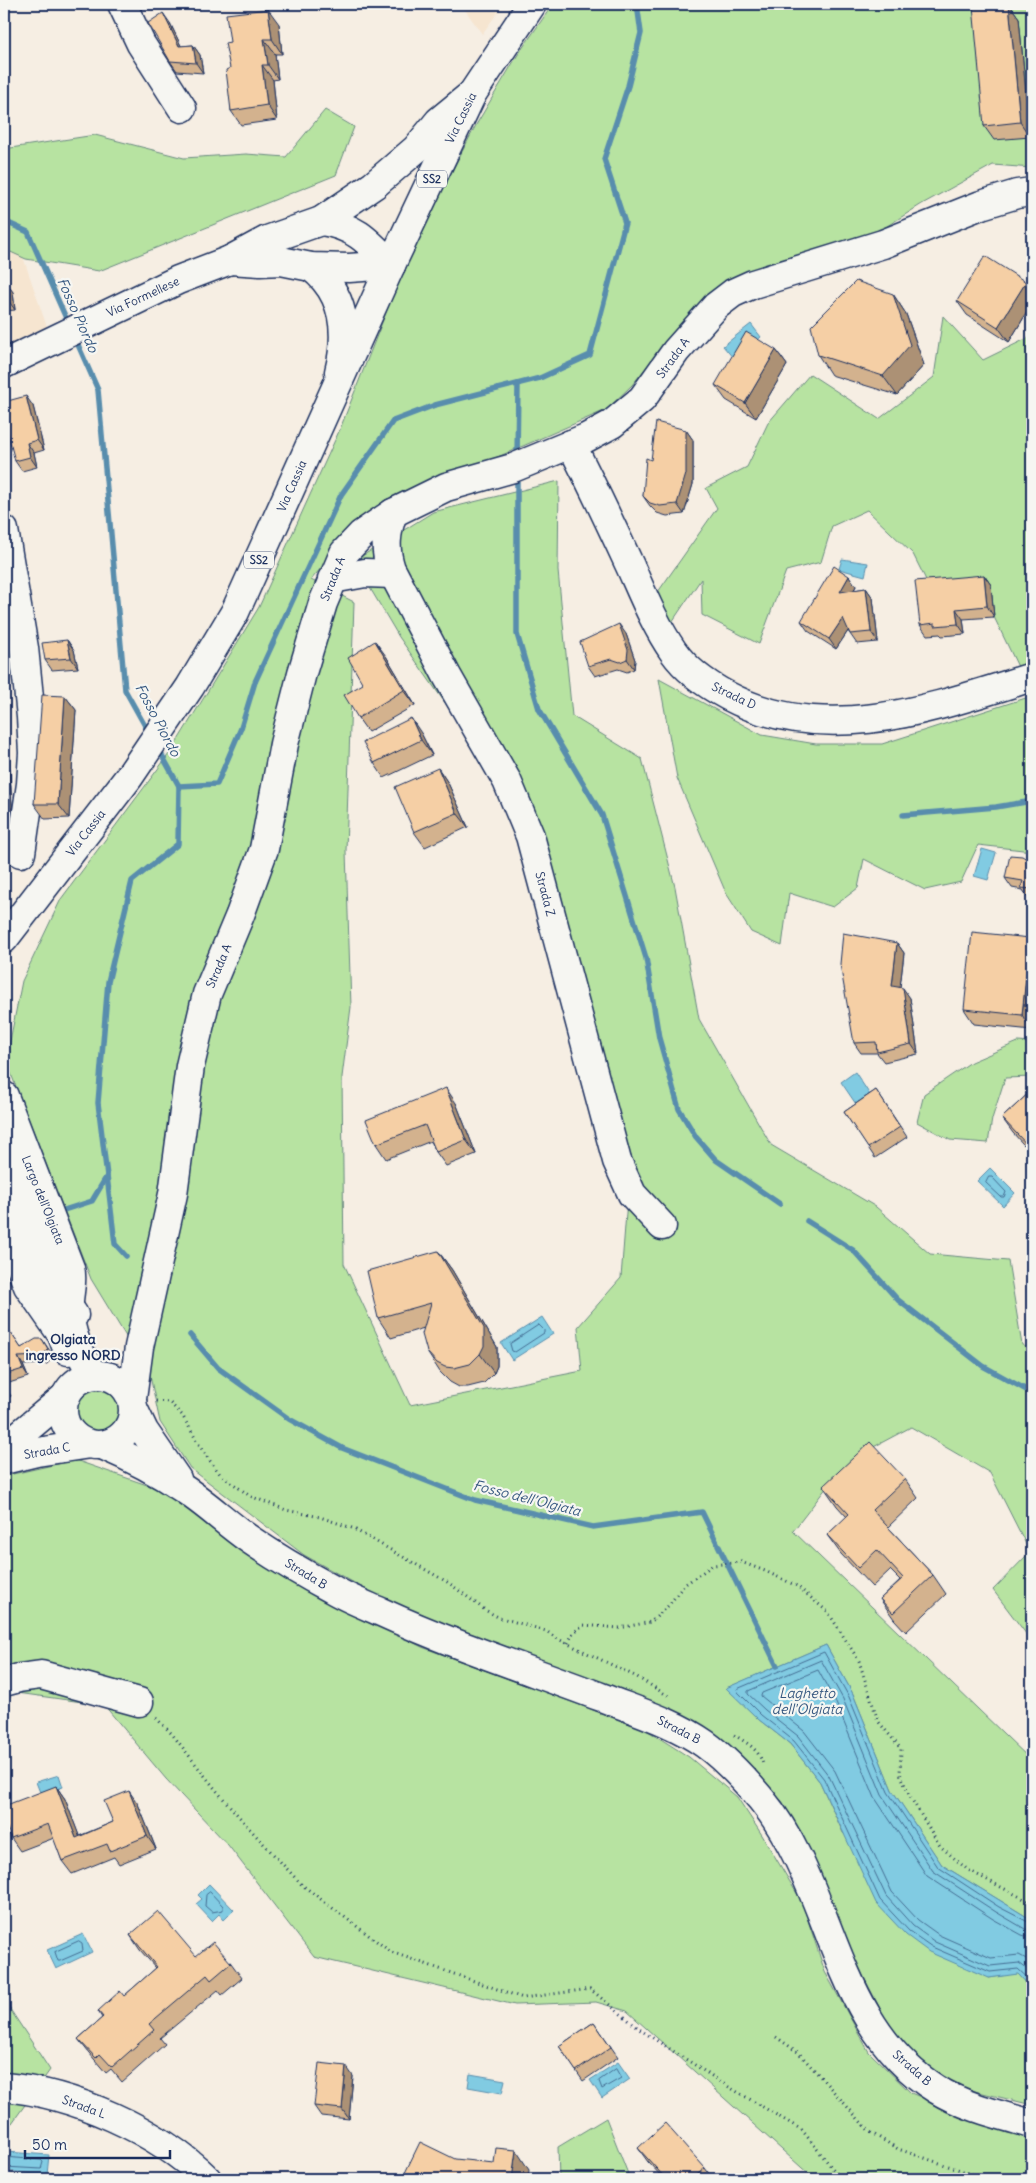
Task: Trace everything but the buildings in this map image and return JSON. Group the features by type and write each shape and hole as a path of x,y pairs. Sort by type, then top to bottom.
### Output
{"street":[{"path":"122,4 141,44 182,108"},
{"name":"Via Cassia","path":"4,939 129,777 172,716 236,612 391,265 472,94 532,4"},
{"name":"Via Formellese","path":"4,364 121,306 178,280 230,260 266,240 321,221 374,185 416,149 439,121 472,94"},
{"name":"Strada A","path":"133,1405 139,1347 173,1194 190,1066 207,994 240,915 264,849 293,707 312,638 332,579 344,553 355,539 393,513 446,488 519,465 607,427 642,399 676,350 716,306 733,293 753,284 883,244 981,205 1017,194 1032,192"},
{"path":"321,221 336,223 360,234 391,265"},
{"path":"230,260 281,261 311,267 360,268 391,265"},
{"path":"311,267 320,274 338,300 345,327 342,360 332,397"},
{"name":"Strada D","path":"571,444 653,616 673,651 700,679 734,699 757,708 800,718 815,720 869,720 904,714 1032,677"},
{"name":"Strada Z","path":"393,513 386,535 386,546 393,574 447,676 515,797 530,836 617,1161 632,1194 662,1226"},
{"path":"4,530 24,648 32,726 33,753 21,853"},
{"path":"332,579 365,573 393,574"},
{"name":"Largo dell'Olgiata","path":"4,1096 72,1275 58,1310"},
{"name":"Largo dell'Olgiata","path":"4,1158 48,1277 58,1310 73,1333 84,1363 86,1382"},
{"name":"Largo dell'Olgiata","path":"4,1226 28,1286 58,1310"},
{"path":"86,1382 118,1381 127,1389 133,1405 132,1420 121,1437 96,1444 79,1439 70,1431 65,1420 63,1408 86,1382 125,1363 139,1347"},
{"name":"Strada C","path":"4,1448 86,1382"},
{"name":"Strada B","path":"133,1405 144,1431 184,1488"},
{"name":"Strada C","path":"4,1460 37,1452 96,1444"},
{"name":"Strada B","path":"96,1444 138,1462 184,1488 251,1540 333,1590 476,1652 672,1724 708,1745 723,1758 760,1799 791,1842 805,1870 854,1992 882,2039 899,2060 918,2077 939,2091 990,2111 1032,2124"},
{"path":"4,1682 41,1675 139,1702"},
{"name":"Strada L","path":"4,2087 69,2101 118,2120 144,2133 174,2152 207,2179"}],"path":[{"path":"568,1643 573,1633 583,1625 619,1628 651,1622 669,1605 684,1585 713,1565 741,1562 797,1586 828,1612 859,1661 878,1721 901,1749 900,1773 909,1795 940,1846 968,1870 1032,1903"},
{"path":"139,1702 172,1734 216,1790 302,1885 391,1952 523,1998 590,1990 642,2031 729,2087 802,2130 841,2179"},
{"path":"776,2037 799,2053 870,2132 898,2149 963,2171 979,2179"}],"shaded area":[{"path":"461,4 504,4 482,34"},
{"path":"4,244 21,251 47,327 4,350"}],"green space":[{"path":"553,4 1032,4 1032,168 993,165 922,204 876,233 734,278 699,303 632,385 606,410 366,514 311,580 354,602 346,851 351,1007 342,1077 344,1264 410,1405 582,1371 578,1327 621,1278 628,1187 522,813 399,637 354,561 433,512 559,481 558,571 572,716 642,759 675,887 699,1019 771,1145 876,1207 930,1254 1008,1261 1022,1345 1032,1350 1032,1632 1027,1635 993,1590 1030,1552 990,1473 911,1427 866,1451 830,1483 793,1531 1032,1761 1032,1920 942,1865 892,1790 853,1694 826,1645 727,1688 758,1719 790,1744 820,1782 843,1833 989,1978 1018,1973 1032,1989 1032,2105 950,2085 913,2058 887,2022 858,1966 812,1853 782,1801 713,1732 669,1711 403,1610 304,1555 190,1468 160,1422 150,1376 91,1279 6,1061 22,981 61,899 172,750 259,607 340,429 411,249 476,125 517,56"},
{"path":"325,110 354,127 336,175 99,271 26,259 4,249 4,149 95,135 184,158 246,154 286,157"},
{"path":"943,316 983,360 1032,336 1032,556 1030,623 1032,626 1032,670 1021,673 994,617 931,590 913,554 867,510 832,526 821,562 786,571 759,644 702,615 701,579 666,631 653,599 717,508 706,488 747,467 768,423 810,374 879,419 934,377"},
{"path":"659,679 762,735 816,744 882,744 1032,696 1032,851 978,845 961,882 925,890 864,859 858,888 833,907 789,893 782,946 751,932 726,893 677,778"},
{"path":"1018,1042 1032,1043 1032,1077 1005,1078 992,1119 988,1143 950,1140 917,1122 924,1094 971,1062"},
{"path":"103,1389 115,1395 120,1402 120,1420 115,1427 108,1432 95,1433 87,1430 80,1423 77,1407 80,1399 87,1392"},
{"path":"75,1460 170,1493 293,1581 422,1647 645,1729 689,1757 737,1797 762,1835 802,1902 825,1972 869,2052 911,2093 966,2116 1032,2137 1032,2179 812,2179 811,2176 627,2011 596,2002 515,2005 314,1957 228,1845 166,1779 104,1705 10,1692 4,1700 4,1476"},
{"path":"4,2000 50,2070 12,2123 4,2127"},
{"path":"606,2118 630,2179 559,2179 558,2147"}],"water":[{"path":"751,324 761,337 734,359 723,346"},
{"path":"842,559 868,563 865,576 839,569"},
{"path":"982,849 996,853 988,880 974,876"},
{"path":"855,1072 874,1101 860,1110 841,1082"},
{"path":"990,1168 1015,1193 1003,1206 977,1181"},
{"path":"542,1317 553,1334 512,1360 501,1343"},
{"name":"Laghetto dell'Olgiata","path":"826,1645 853,1694 892,1790 942,1865 1032,1920 1032,1989 1018,1974 989,1978 929,1952 906,1935 876,1903 820,1782 790,1744 758,1719 726,1688"},
{"path":"59,1775 63,1787 41,1795 36,1782"},
{"path":"209,1884 234,1910 224,1920 219,1914 212,1921 196,1904 202,1899 198,1895"},
{"path":"83,1934 92,1952 56,1969 47,1950"},
{"path":"618,2062 630,2079 602,2098 590,2080"},
{"path":"470,2074 505,2080 502,2093 468,2087"},
{"path":"6,2152 49,2155 47,2175 4,2171"}],"waterway":[{"path":"179,786 217,784 241,728 255,682 341,495 393,421 435,405 540,378 590,355 625,223 604,159 628,86 641,33 637,4"},
{"name":"Fosso Piordo","path":"4,221 28,232 69,325"},
{"name":"Fosso Piordo","path":"75,338 98,390 125,690 149,733"},
{"path":"517,459 518,384"},
{"path":"517,473 517,634 539,709 602,815 646,958 659,1038 679,1109 696,1137 716,1160 780,1204"},
{"name":"Fosso Piordo","path":"64,1210 92,1201 107,1176 98,1103 108,982 132,881 178,844 179,786 158,748"},
{"path":"903,815 996,807 1032,801"},
{"name":"Fosso dell’Olgiata","path":"107,1176 115,1244 126,1256"},
{"path":"807,1221 853,1250 898,1300 983,1366 1032,1393"},
{"name":"Fosso dell’Olgiata","path":"190,1335 218,1368 289,1419 342,1448 475,1500 593,1527 702,1512 777,1666"}],"district":[{"name":"Olgiata ingresso NORD","path":"73,1348"}]}
